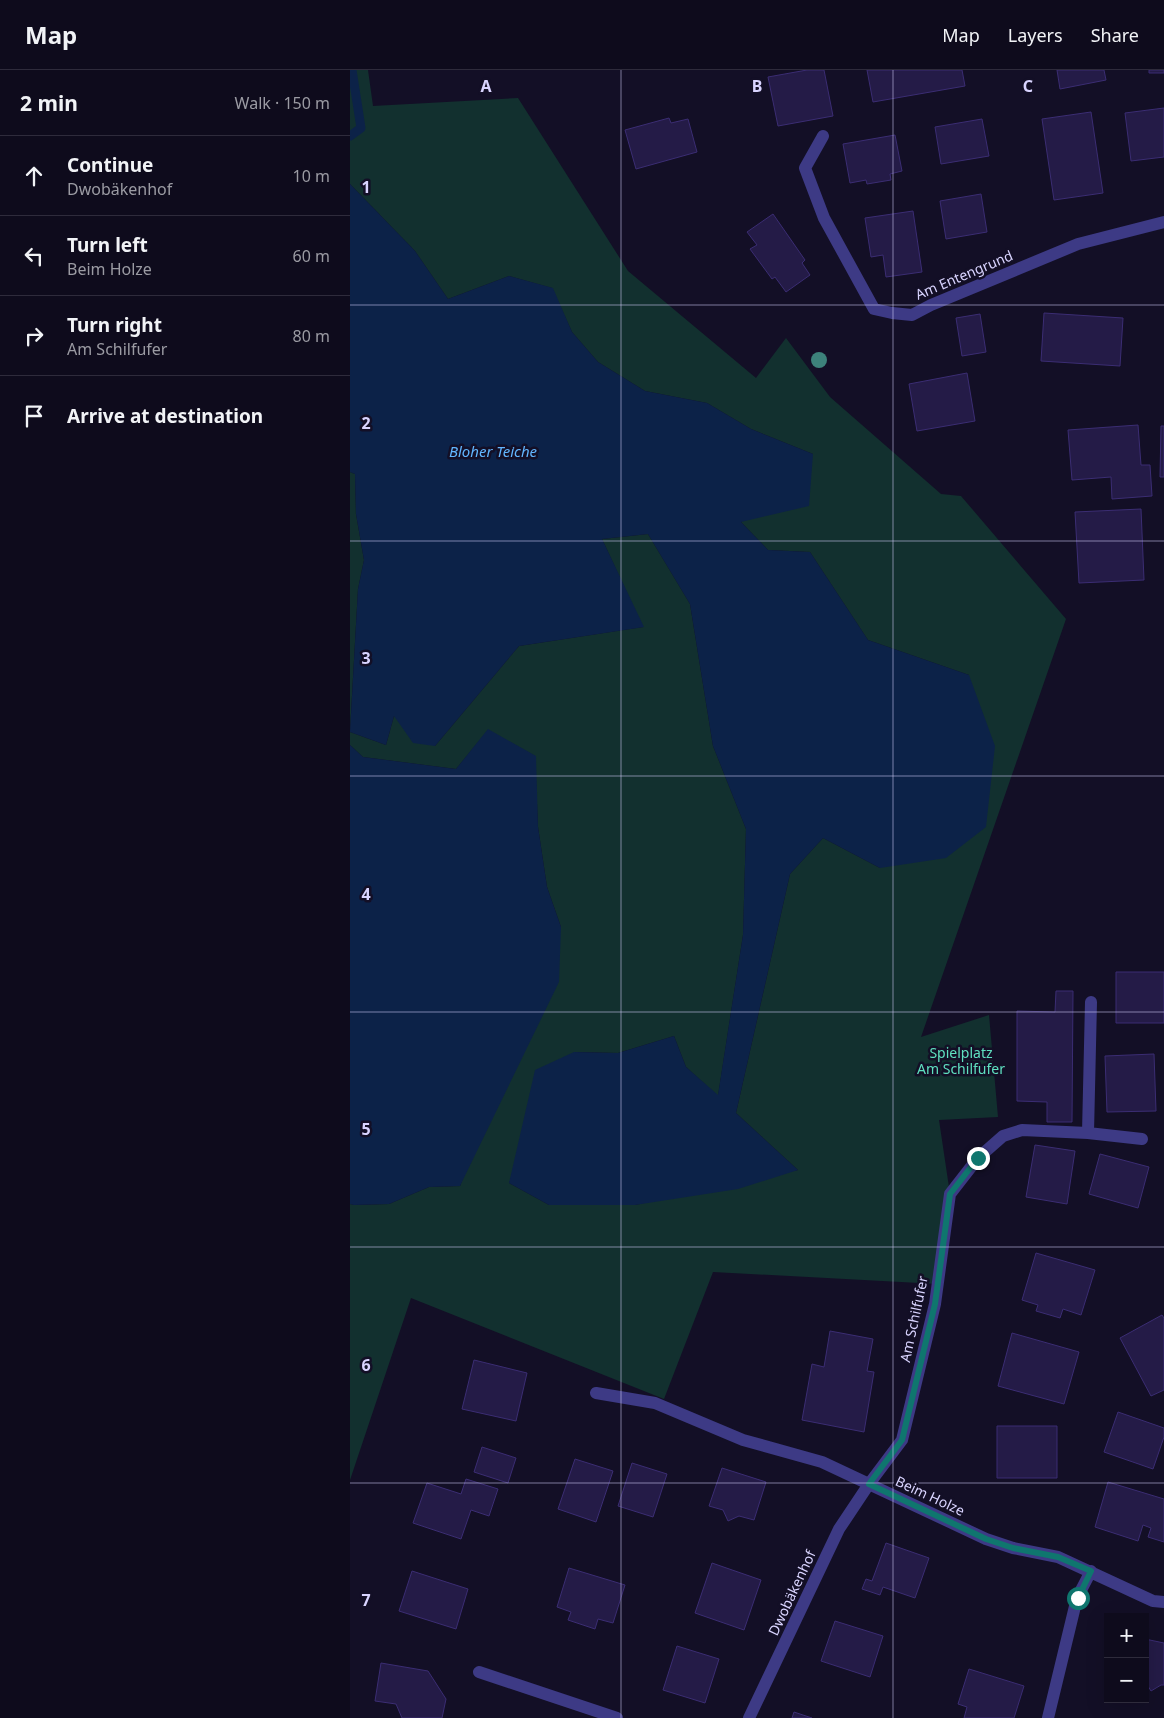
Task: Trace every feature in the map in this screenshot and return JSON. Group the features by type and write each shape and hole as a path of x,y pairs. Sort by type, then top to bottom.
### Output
{"street":[{"name":"Am Entengrund","path":"823,136 805,168 824,218 874,309 912,315 931,305 1078,244 1164,222"},
{"path":"1088,1132 1091,1002"},
{"name":"Am Schilfufer","path":"869,1484 902,1440 935,1304 950,1194 978,1158 1003,1136 1022,1130 1088,1132 1142,1139"},
{"name":"Beim Holze","path":"596,1393 655,1404 743,1440 822,1462 986,1539 1013,1548 1058,1557 1153,1601 1164,1602"},
{"name":"Dwobäkenhof","path":"749,1718 839,1529 869,1484"},
{"path":"1048,1718 1078,1598 1091,1571"},
{"path":"479,1672 617,1718"}],"green space":[{"name":"Spielplatz Am Schilfufer","path":"350,70 368,70 373,106 518,98 628,271 756,378 786,338 830,397 941,494 961,496 1066,619 921,1037 989,1015 998,1117 939,1120 950,1194 938,1284 713,1272 664,1399 411,1298 350,1480 350,1204 389,1204 429,1187 460,1186 561,927 547,887 538,827 535,756 488,730 456,769 363,757 350,745 350,732 386,745 394,716 435,746 519,646 643,627 602,539 648,534 690,604 713,746 746,829 743,935 718,1096 686,1067 674,1036 618,1053 574,1052 509,1183 549,1205 635,1205 798,1170 736,1113 790,874 823,838 880,868 969,675 868,640 810,552 768,550 741,522 813,454 751,429 707,403 645,391 598,362 572,332 552,288 509,276 448,299 415,251 350,184"},
{"path":"350,472 355,474 356,514 364,560 358,589 350,731"}],"water":[{"name":"Bloher Teiche","path":"350,184 415,251 448,299 509,276 553,288 572,332 598,362 645,391 707,403 751,429 813,454 809,506 741,522 768,550 810,552 868,640 969,675 995,746 986,827 946,858 880,868 823,838 790,874 736,1113 798,1170 738,1189 635,1205 549,1205 509,1183 535,1070 574,1052 618,1053 674,1036 686,1067 718,1095 743,935 746,829 713,746 690,604 648,534 602,539 644,627 519,646 435,746 413,743 394,716 386,745 350,732 358,589 364,560 356,514 355,474 350,472"},
{"path":"488,729 536,756 538,827 547,887 561,927 559,982 460,1186 429,1187 389,1204 350,1204 350,745 363,757 456,769"}],"building":[{"path":"807,70 824,70 833,116 778,126 768,77"},
{"path":"867,70 962,70 965,86 873,102"},
{"path":"1057,70 1104,70 1106,80 1060,89"},
{"path":"1149,70 1164,70 1164,73 1149,73"},
{"path":"1164,108 1164,157 1131,161 1125,113"},
{"path":"1091,112 1103,193 1054,200 1042,119"},
{"path":"669,118 671,123 688,119 697,152 636,169 625,130"},
{"path":"982,119 989,156 941,164 935,127"},
{"path":"895,135 902,171 890,174 891,180 867,184 866,180 850,183 843,144"},
{"path":"981,194 987,232 946,239 940,201"},
{"path":"913,211 922,272 886,277 883,255 871,257 865,218"},
{"path":"773,214 805,260 802,263 810,275 786,292 775,277 772,279 750,249 757,245 747,232"},
{"path":"1044,313 1123,318 1120,366 1041,361"},
{"path":"980,314 986,352 962,356 956,318"},
{"path":"967,373 975,421 917,431 909,384"},
{"path":"1138,425 1141,465 1150,465 1152,496 1112,499 1111,477 1072,480 1068,430"},
{"path":"1161,426 1164,426 1164,477 1160,477"},
{"path":"1141,509 1144,580 1079,583 1075,512"},
{"path":"1116,972 1164,972 1164,1023 1116,1023"},
{"path":"1056,991 1073,991 1072,1122 1047,1122 1047,1102 1017,1101 1017,1011 1055,1012"},
{"path":"1154,1054 1156,1111 1107,1112 1105,1056"},
{"path":"1035,1145 1075,1151 1067,1204 1026,1197"},
{"path":"1100,1154 1149,1167 1138,1208 1089,1194"},
{"path":"1036,1253 1095,1270 1081,1315 1063,1309 1060,1318 1036,1311 1038,1305 1022,1300"},
{"path":"1162,1315 1164,1318 1164,1390 1151,1396 1120,1338"},
{"path":"830,1331 873,1339 867,1371 874,1372 864,1432 802,1420 812,1364 824,1367"},
{"path":"1012,1333 1079,1352 1064,1404 998,1386"},
{"path":"474,1360 527,1373 516,1421 462,1409"},
{"path":"1118,1412 1164,1428 1164,1437 1153,1469 1104,1452"},
{"path":"997,1426 1057,1426 1057,1478 997,1478"},
{"path":"482,1447 516,1458 508,1483 474,1472"},
{"path":"575,1459 613,1471 596,1522 558,1509"},
{"path":"632,1463 667,1474 653,1517 618,1506"},
{"path":"722,1468 766,1482 754,1520 739,1516 728,1521 723,1510 709,1506"},
{"path":"466,1479 498,1489 489,1516 471,1510 461,1539 413,1523 427,1483 461,1494"},
{"path":"1108,1482 1164,1499 1164,1542 1148,1537 1151,1528 1143,1525 1138,1541 1095,1527"},
{"path":"886,1543 929,1558 915,1598 883,1587 880,1595 862,1589 866,1579 872,1581"},
{"path":"712,1563 761,1580 744,1630 695,1613"},
{"path":"569,1568 625,1585 613,1623 598,1619 595,1629 568,1620 571,1612 557,1607"},
{"path":"412,1571 468,1589 456,1629 399,1611"},
{"path":"835,1621 883,1636 870,1677 821,1661"},
{"path":"1149,1640 1164,1643 1164,1685 1151,1691 1149,1688"},
{"path":"677,1646 719,1659 705,1703 663,1690"},
{"path":"381,1663 428,1671 446,1699 442,1718 402,1718 396,1704 375,1701"},
{"path":"969,1669 1024,1686 1014,1718 964,1718 967,1707 958,1704"},
{"path":"794,1712 812,1718 792,1718"}],"waterway":[{"path":"350,136 361,128 352,70"}],"route":[{"path":"978,1158 950,1194 935,1304 902,1440 869,1484 986,1539 1013,1548 1058,1557 1091,1571 1078,1598"}]}
